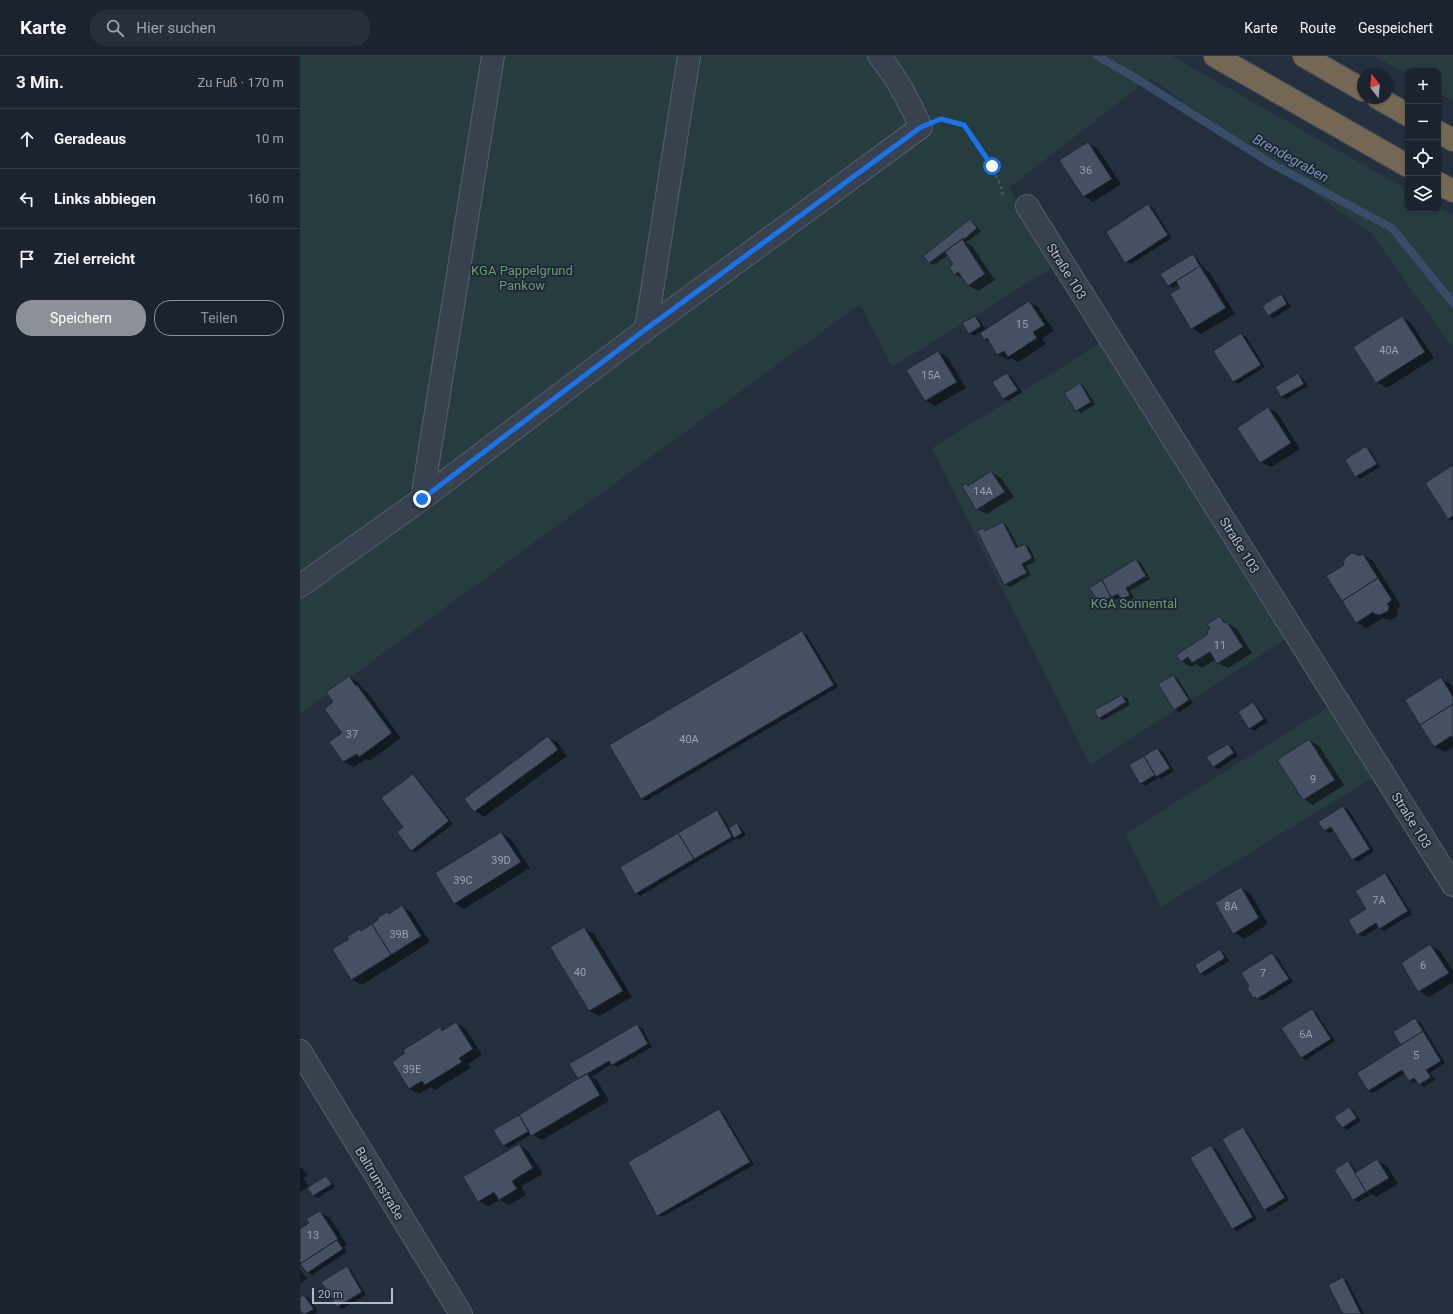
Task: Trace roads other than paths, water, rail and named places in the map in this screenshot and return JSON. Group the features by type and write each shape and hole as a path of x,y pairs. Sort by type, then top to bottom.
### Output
{"highway":[{"path":"1215,56 1405,164"},
{"path":"1304,56 1357,87"},
{"path":"1389,104 1405,113"},
{"path":"1441,134 1453,140"},
{"path":"1441,185 1453,191"}],"street":[{"path":"422,499 493,56"},
{"path":"646,329 689,56"},
{"path":"300,586 422,499 646,329 921,127 906,95 879,56"},
{"name":"Straße 103","path":"1027,206 1453,884"},
{"name":"Baltrumstraße","path":"300,1051 461,1314"}],"waterway":[{"name":"Brendegraben","path":"1097,56 1134,77 1272,164 1392,228 1453,303"}],"park label":[{"name":"KGA Pappelgrund Pankow","path":"522,278"},
{"name":"KGA Sonnental","path":"1134,603"}]}
